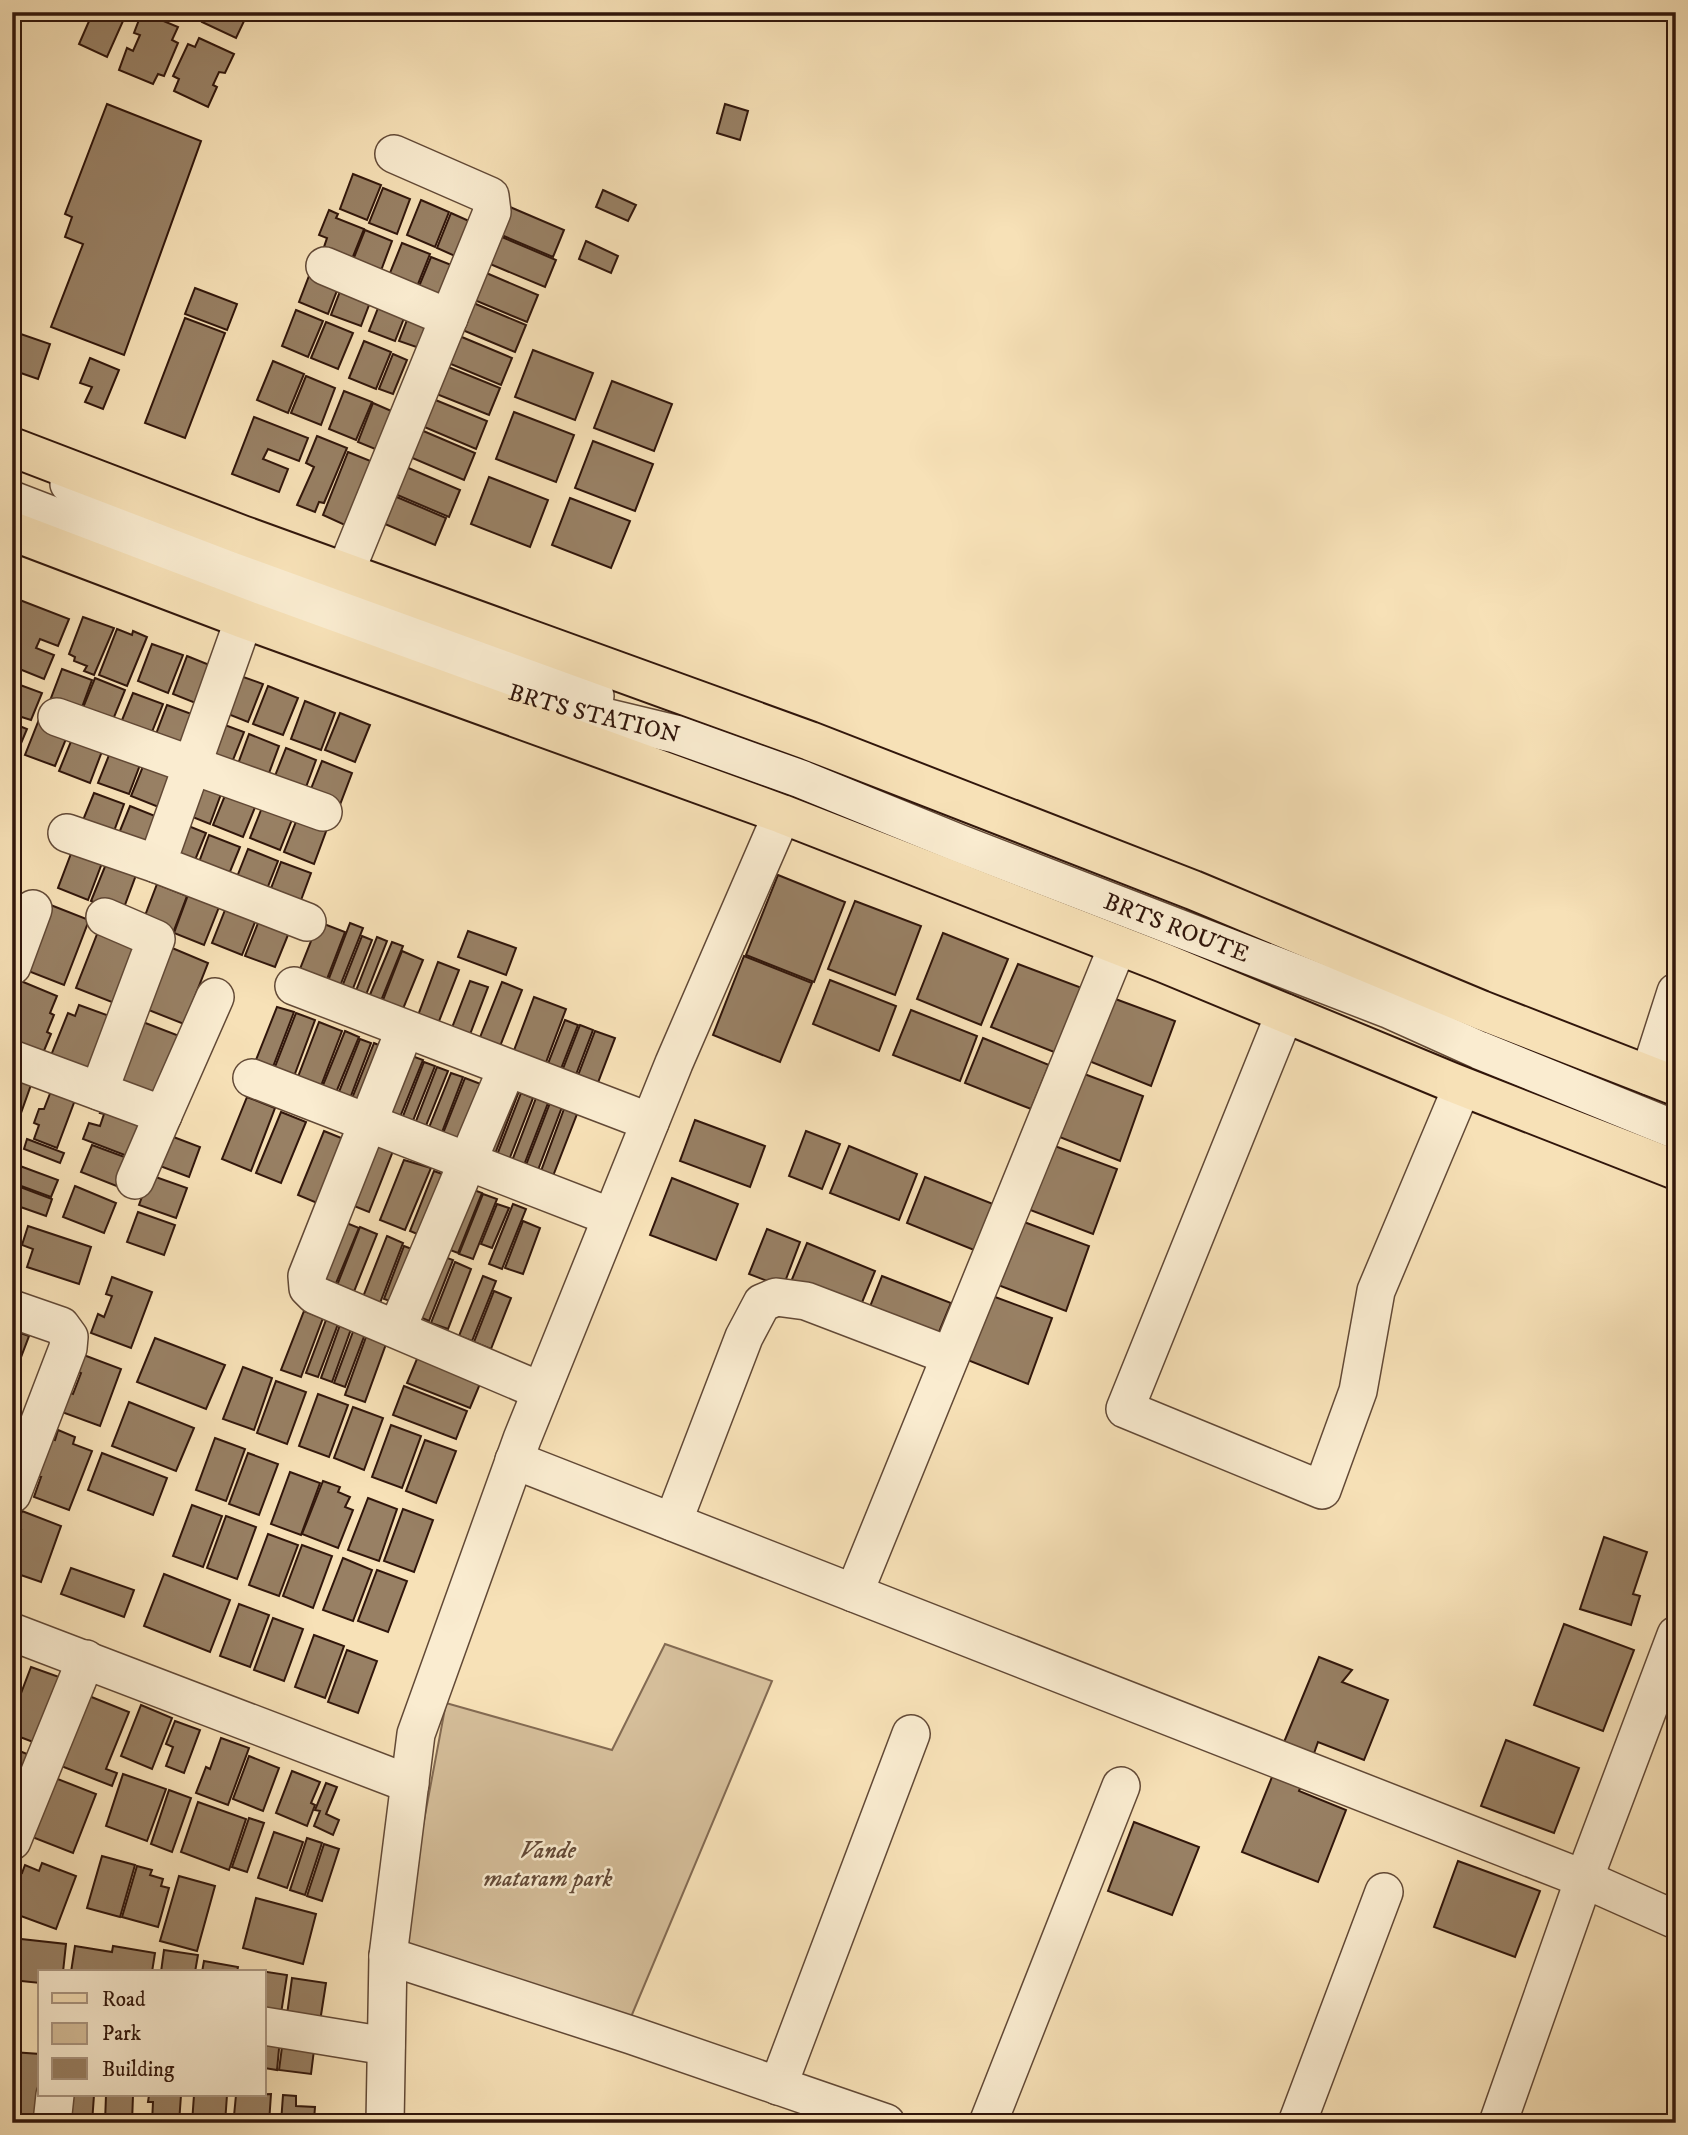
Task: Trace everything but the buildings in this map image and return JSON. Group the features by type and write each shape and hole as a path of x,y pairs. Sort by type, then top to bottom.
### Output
{"main road":[{"path":"12,447 345,573 823,746 1193,890 1480,1010 1662,1081"},
{"path":"12,531 244,619 782,814 1118,945 1462,1087 1676,1170"}],"street":[{"path":"345,573 492,212 490,196 394,154"},
{"path":"325,266 449,318"},
{"path":"12,456 157,528"},
{"path":"12,481 114,518 157,528"},
{"name":"BRTS STATION","path":"12,500 111,538 225,589 461,677 571,709 675,734"},
{"name":"BRTS STATION","path":"157,528 469,642 571,685 675,734"},
{"path":"157,864 244,619"},
{"path":"57,717 323,812"},
{"name":"BRTS ROUTE","path":"675,734 801,779 958,843 1388,1009 1479,1050 1676,1130"},
{"path":"385,2123 388,1956 416,1734 541,1391 650,1122 782,814"},
{"path":"67,833 157,864 307,922"},
{"path":"12,966 33,909"},
{"path":"99,1091 156,939 105,917"},
{"path":"854,1593 1118,945"},
{"path":"294,986 650,1122"},
{"path":"1662,1081 1676,992"},
{"path":"135,1181 215,997"},
{"path":"1285,1013 1125,1409 1322,1490 1358,1391 1376,1291 1462,1087"},
{"path":"405,1028 307,1276 308,1288 315,1295 541,1391"},
{"path":"12,1059 163,1115"},
{"path":"397,1329 507,1068"},
{"path":"252,1078 611,1217"},
{"path":"673,1522 744,1337 762,1303 776,1297 806,1301 950,1356"},
{"path":"12,1309 61,1326 69,1337 68,1348 12,1494"},
{"path":"514,1460 1584,1879 1676,1920"},
{"path":"12,1632 410,1784"},
{"path":"1498,2123 1584,1879 1676,1635"},
{"path":"12,1841 86,1659"},
{"path":"778,2086 911,1734"},
{"path":"988,2123 1121,1786"},
{"path":"1297,2123 1384,1892"},
{"path":"388,1956 886,2123"},
{"path":"266,2026 386,2046"},
{"path":"52,2123 55,2096"}],"green space":[{"name":"Vande mataram park","path":"665,1644 772,1681 631,2017 399,1954 446,1703 612,1750"}]}
